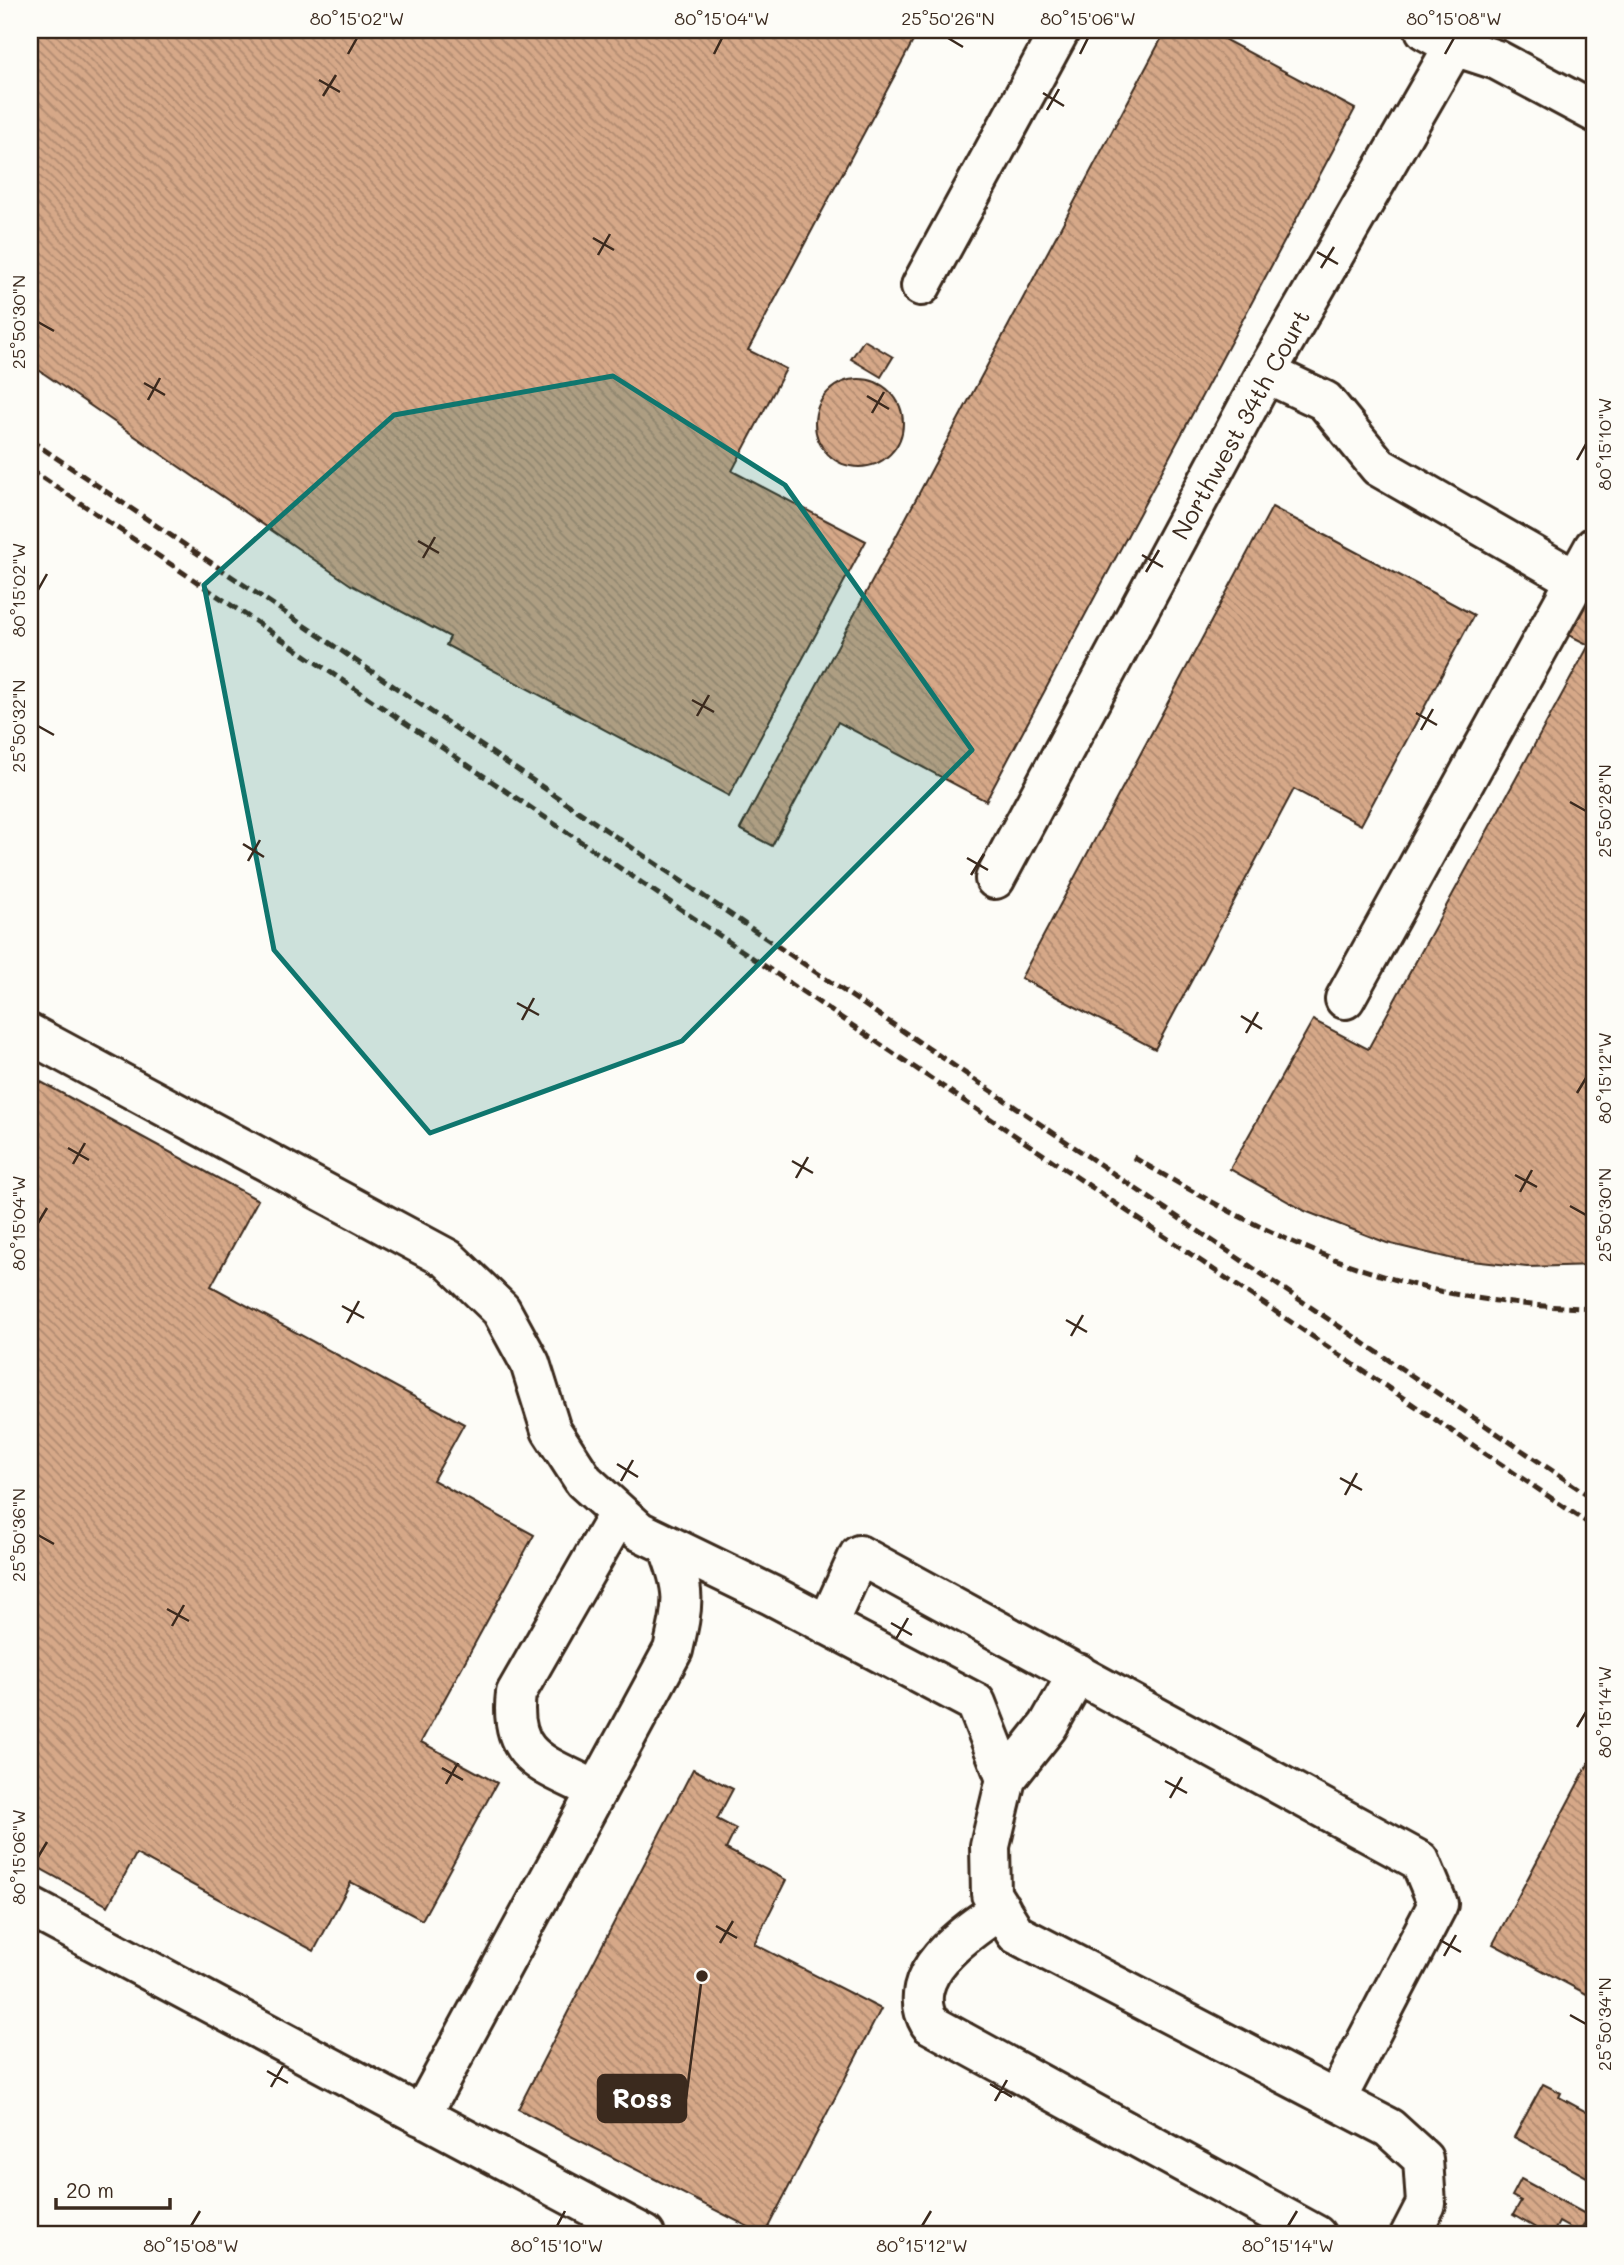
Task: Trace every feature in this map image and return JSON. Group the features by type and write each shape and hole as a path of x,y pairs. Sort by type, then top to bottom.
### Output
{"street":[{"path":"921,286 1060,30"},
{"path":"1439,38 1497,60 1594,112"},
{"name":"Northwest 34th Court","path":"995,880 1266,373 1439,38"},
{"path":"1266,373 1325,401 1379,467 1576,580"},
{"path":"1345,999 1594,547"},
{"path":"30,1034 448,1259 501,1310 530,1363 551,1430 584,1481 639,1531 976,1703 1006,1779"},
{"path":"597,1791 530,1756 519,1739 513,1716 516,1693 620,1513"},
{"path":"421,2116 673,1650 682,1611 682,1581 668,1546"},
{"path":"827,1625 859,1555 1420,1861 1438,1904 1336,2100"},
{"path":"1078,1673 1048,1726 1006,1779 990,1846 991,1894 1016,1934 1389,2128 1423,2158 1426,2204 1410,2235"},
{"path":"30,1907 645,2235"},
{"path":"1000,1909 960,1936 933,1970 924,1993 923,2012 930,2024 1316,2235"}],"highlighted area":[{"path":"613,376 785,485 972,750 682,1041 430,1133 274,950 204,585 394,415"}],"building":[{"path":"30,30 919,30 748,350 786,369 732,471 866,541 729,796 446,645 450,637 351,585 30,364"},
{"path":"1166,30 1207,30 1355,109 986,801 838,722 772,846 740,829"},
{"path":"864,340 893,357 881,377 851,359"},
{"path":"859,379 876,383 890,392 899,406 903,423 899,440 890,454 876,463 859,467 842,463 828,454 819,440 815,423 819,406 828,392 842,383"},
{"path":"1272,507 1474,615 1361,825 1294,789 1155,1049 1021,978"},
{"path":"1594,589 1594,1265 1527,1267 1453,1259 1387,1243 1305,1211 1230,1169 1313,1020 1368,1049 1589,645 1569,635"},
{"path":"30,1076 258,1200 211,1286 464,1424 433,1480 534,1535 421,1742 497,1783 422,1920 351,1882 314,1951 136,1854 108,1906 30,1863"},
{"path":"1594,1753 1594,1998 1493,1944"},
{"path":"693,1769 733,1789 717,1819 736,1829 726,1849 786,1880 754,1944 881,2009 764,2235 518,2109"},
{"path":"1543,2084 1561,2093 1559,2097 1594,2116 1594,2181 1514,2137"},
{"path":"1521,2179 1589,2216 1579,2233 1559,2222 1552,2235 1548,2235 1513,2215 1521,2201 1512,2196"}],"railway":[{"path":"30,440 1594,1499"},
{"path":"30,469 1594,1527"},
{"path":"1133,1157 1244,1219 1353,1266 1408,1283 1466,1296 1528,1305 1594,1308"}],"place":[{"name":"Ross","path":"702,1976"}]}
